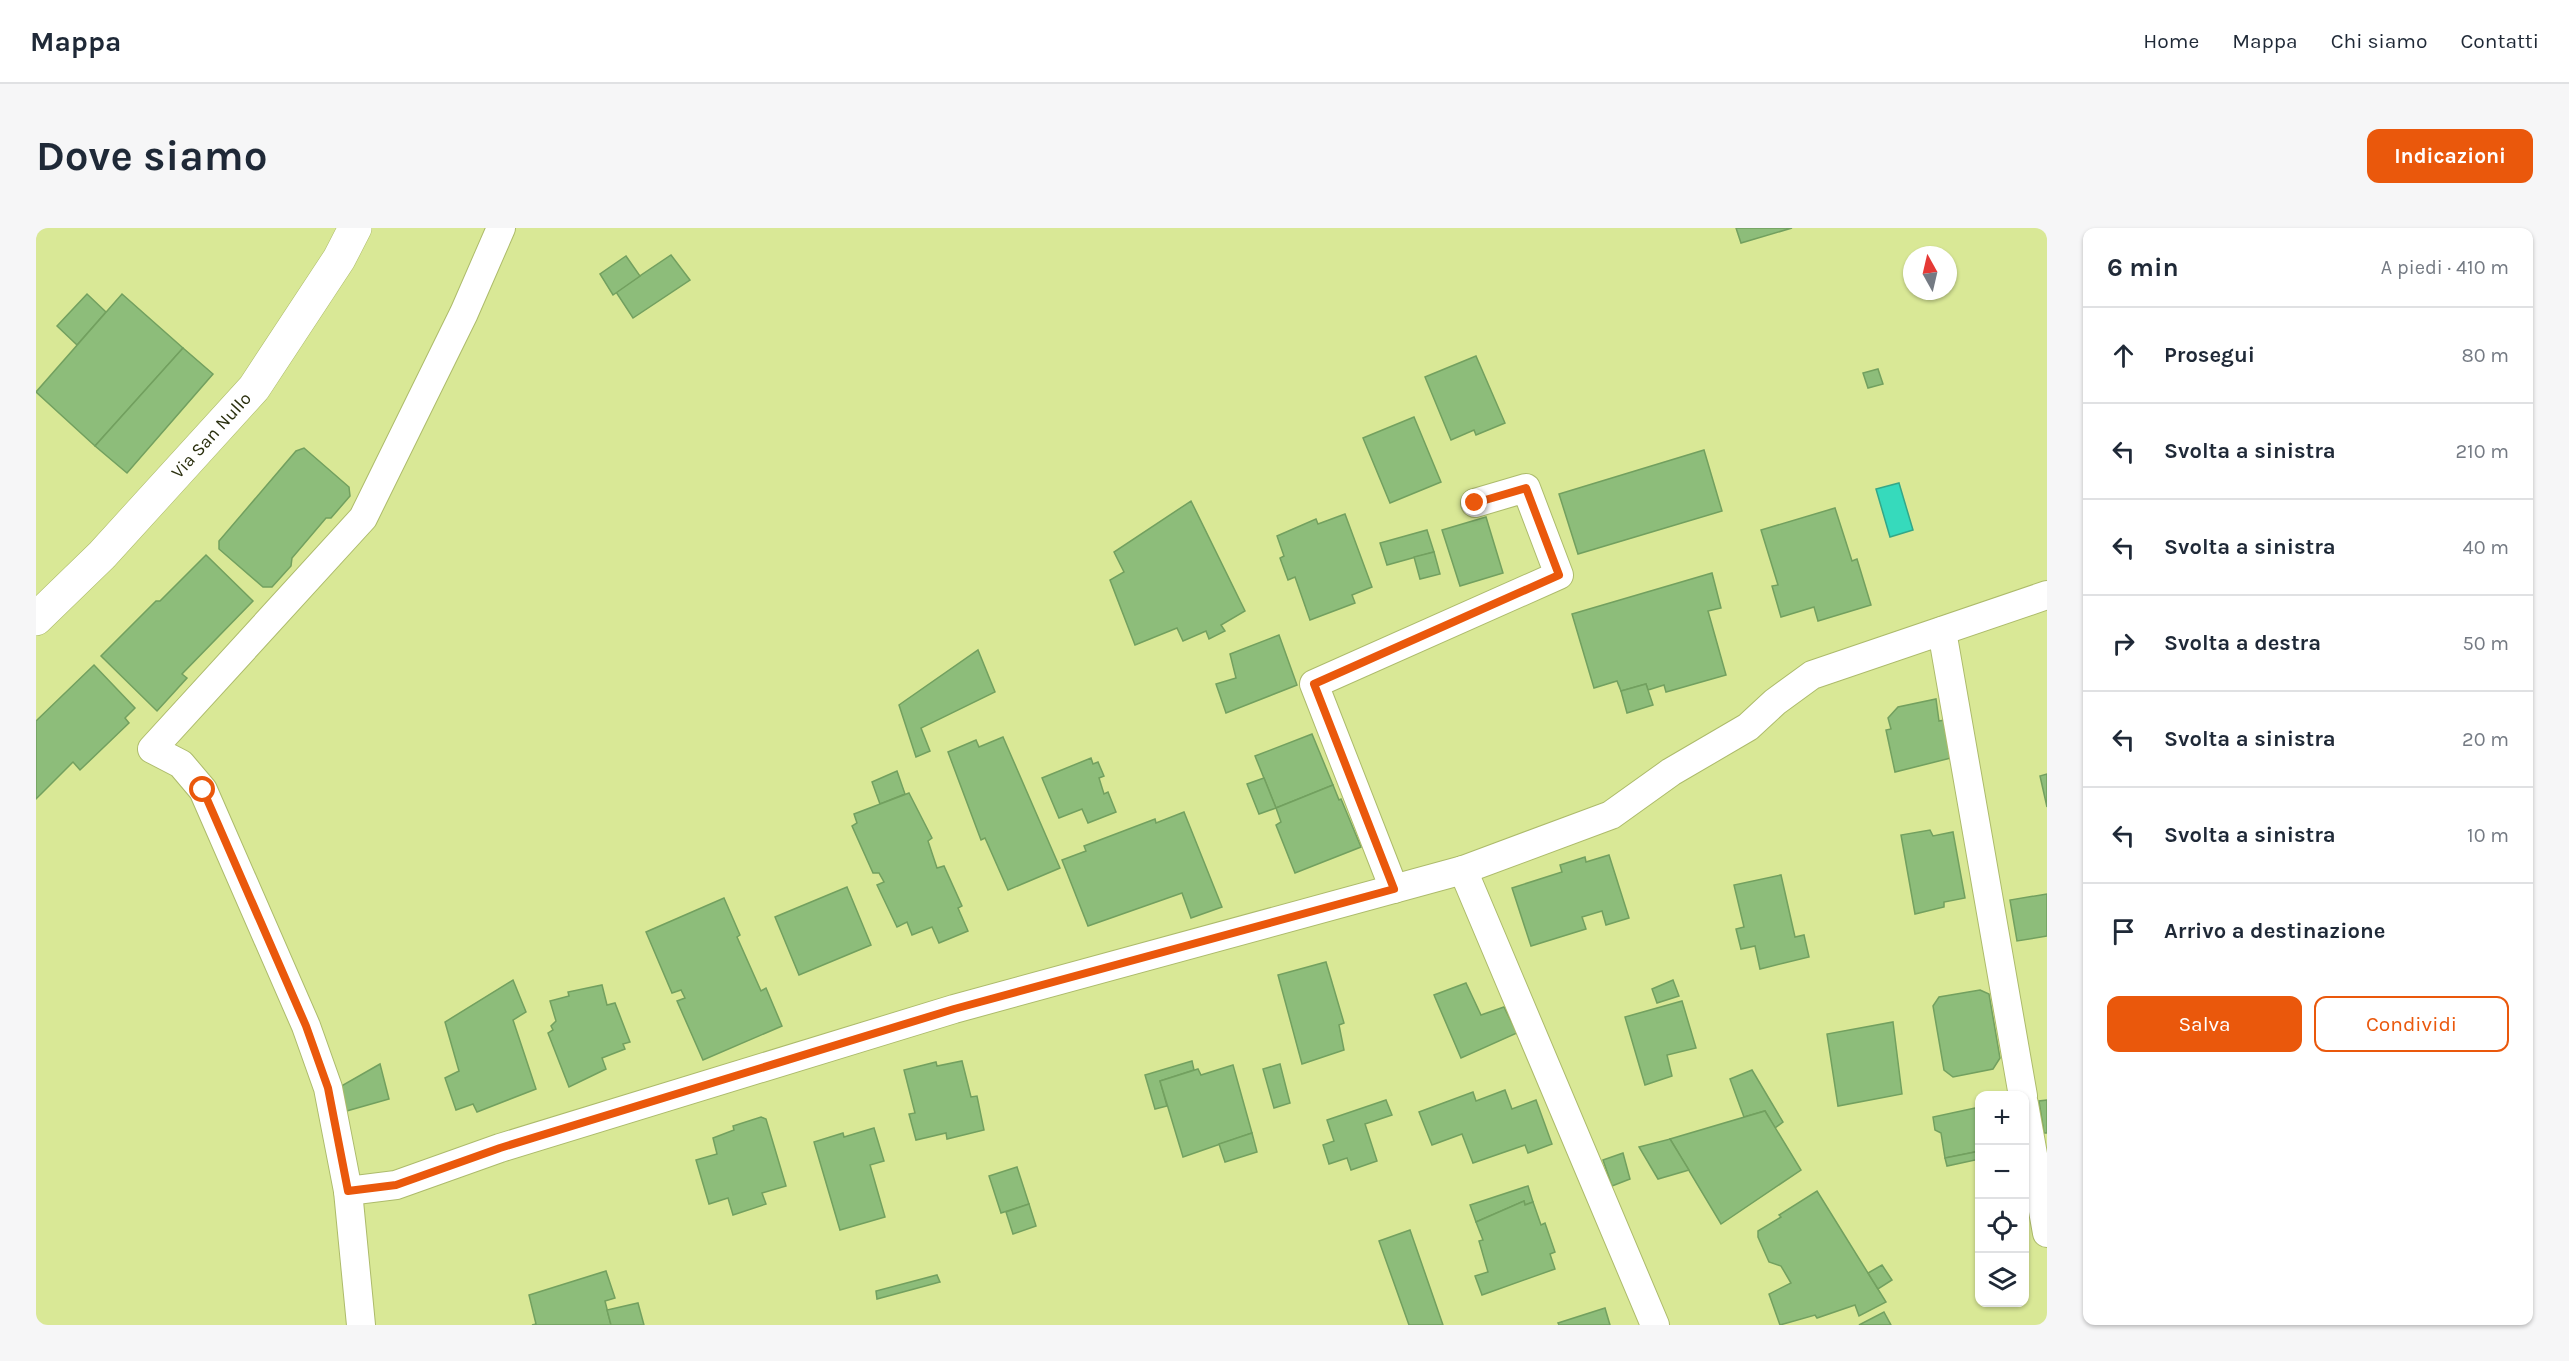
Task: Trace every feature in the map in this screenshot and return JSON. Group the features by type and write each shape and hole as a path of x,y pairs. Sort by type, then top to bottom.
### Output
{"street":[{"name":"Via San Nullo","path":"36,619 102,555 254,388 339,259 356,228"},
{"path":"362,1325 348,1191 328,1088 309,1037 203,790 181,764 152,750 363,518 464,313 501,228"},
{"path":"1394,889 1314,684 1559,575 1526,488 1475,503"},
{"path":"348,1191 396,1185 500,1148 954,1009 1463,870 1611,815 1671,772 1748,727 1775,702 1812,675 2047,594"},
{"path":"1942,631 2022,1091"},
{"path":"1463,870 1655,1325"},
{"path":"2029,1127 2047,1233"}],"water":[{"path":"1899,483 1913,530 1890,537 1876,489"}],"building":[{"path":"1736,228 1792,228 1741,243"},
{"path":"671,255 690,280 633,318 616,292"},
{"path":"626,256 640,276 613,295 600,274"},
{"path":"87,294 106,312 77,345 57,326"},
{"path":"122,294 183,348 95,446 36,392"},
{"path":"183,348 213,374 127,473 95,446"},
{"path":"1476,356 1505,423 1476,435 1474,430 1451,440 1425,377"},
{"path":"1878,369 1883,384 1868,388 1863,373"},
{"path":"1414,417 1441,482 1390,503 1363,438"},
{"path":"304,448 349,487 350,496 331,518 326,518 292,558 291,566 272,587 263,587 219,549 219,541 296,451"},
{"path":"1704,450 1722,511 1578,554 1559,494"},
{"path":"1191,501 1245,611 1221,625 1225,631 1209,639 1206,631 1183,641 1177,628 1135,645 1110,580 1124,572 1114,552"},
{"path":"1835,508 1852,561 1857,559 1871,605 1818,621 1814,607 1781,617 1772,586 1778,585 1761,530"},
{"path":"1345,514 1372,587 1352,595 1355,603 1310,620 1295,577 1288,580 1280,558 1284,556 1277,536 1316,519 1318,524"},
{"path":"1486,517 1503,573 1460,586 1442,530"},
{"path":"1427,530 1434,552 1387,565 1380,543"},
{"path":"1434,552 1440,574 1420,579 1414,557"},
{"path":"206,555 253,601 182,674 187,678 157,711 101,656"},
{"path":"1712,573 1721,608 1708,611 1726,675 1666,692 1664,685 1648,690 1646,684 1621,691 1617,681 1594,688 1572,614"},
{"path":"1279,635 1297,685 1226,713 1216,684 1236,678 1230,654"},
{"path":"978,650 995,692 921,728 930,751 916,757 899,705"},
{"path":"94,665 135,708 125,718 129,723 80,770 73,762 36,799 36,721"},
{"path":"1646,684 1653,705 1627,713 1621,691"},
{"path":"1936,699 1939,721 1950,719 1959,756 1895,772 1886,730 1891,729 1888,718 1898,707"},
{"path":"1312,734 1333,785 1276,808 1255,756"},
{"path":"1003,737 1060,868 1008,890 985,838 981,840 948,752 976,740 979,747"},
{"path":"1091,758 1093,764 1098,762 1104,776 1099,778 1104,794 1108,792 1116,812 1088,823 1082,809 1059,818 1042,778"},
{"path":"897,771 905,794 880,804 872,782"},
{"path":"2047,774 2047,807 2040,776"},
{"path":"1264,778 1276,808 1259,814 1247,784"},
{"path":"1333,785 1361,847 1295,873 1276,825 1281,822 1276,808"},
{"path":"909,793 932,838 928,841 937,868 944,866 962,906 958,908 968,931 939,943 932,927 912,935 907,922 897,927 877,885 884,882 879,873 873,873 852,826 857,823 854,814"},
{"path":"1184,812 1222,907 1191,918 1182,893 1088,926 1062,860 1086,851 1084,846 1155,819 1156,823"},
{"path":"1930,830 1933,836 1953,832 1965,898 1944,902 1944,907 1915,914 1901,835"},
{"path":"1609,855 1629,918 1606,925 1602,911 1582,917 1586,929 1531,946 1512,888 1562,872 1560,865 1585,857 1586,862"},
{"path":"1781,875 1795,937 1804,935 1809,957 1760,969 1755,946 1741,949 1736,929 1744,927 1734,885"},
{"path":"847,887 871,945 799,975 775,917"},
{"path":"2047,894 2047,936 2017,941 2010,900"},
{"path":"724,898 740,935 737,937 761,991 766,988 782,1026 703,1060 677,1001 685,998 681,990 672,993 646,932"},
{"path":"1326,962 1344,1023 1339,1025 1344,1050 1302,1064 1278,975"},
{"path":"513,980 526,1012 513,1020 536,1089 477,1112 473,1104 456,1110 445,1078 459,1071 445,1022"},
{"path":"1673,980 1679,996 1657,1003 1652,989"},
{"path":"1466,983 1481,1015 1504,1007 1517,1033 1461,1058 1434,995"},
{"path":"602,985 607,1005 615,1003 630,1042 623,1044 625,1049 602,1058 606,1069 569,1087 548,1033 553,1030 551,1026 556,1021 550,1001 569,996 568,992"},
{"path":"1980,990 1989,994 2000,1058 1993,1069 1953,1077 1944,1070 1933,1006 1939,997"},
{"path":"1682,1001 1696,1048 1667,1055 1672,1076 1645,1085 1625,1017"},
{"path":"1893,1022 1902,1094 1838,1106 1827,1034"},
{"path":"962,1061 971,1097 977,1096 984,1130 947,1139 946,1133 916,1140 909,1114 915,1113 904,1070 936,1062 937,1066"},
{"path":"1192,1061 1194,1070 1160,1081 1167,1106 1155,1109 1145,1075"},
{"path":"380,1064 389,1099 343,1112 336,1089"},
{"path":"1280,1064 1290,1103 1274,1108 1263,1069"},
{"path":"1233,1065 1252,1133 1183,1157 1160,1081 1198,1069 1201,1075"},
{"path":"1752,1070 1783,1122 1775,1128 1765,1111 1744,1117 1730,1079"},
{"path":"1505,1090 1512,1109 1536,1100 1552,1144 1528,1153 1525,1145 1473,1163 1462,1134 1432,1145 1419,1112 1473,1092 1476,1101"},
{"path":"1386,1100 1392,1115 1365,1124 1377,1161 1351,1170 1347,1158 1329,1164 1323,1145 1334,1141 1327,1120"},
{"path":"2047,1100 2047,1133 2044,1133 2039,1101"},
{"path":"1975,1108 1975,1152 1945,1158 1941,1133 1935,1130 1933,1117"},
{"path":"1765,1111 1801,1170 1721,1224 1670,1139"},
{"path":"761,1117 766,1119 786,1186 762,1193 766,1204 733,1215 728,1198 709,1204 696,1160 717,1154 713,1138 734,1130 733,1126"},
{"path":"874,1128 884,1161 870,1165 885,1217 840,1230 814,1142 843,1133 844,1137"},
{"path":"1252,1133 1257,1152 1225,1162 1219,1144"},
{"path":"1670,1139 1689,1170 1658,1179 1639,1147"},
{"path":"1975,1152 1975,1160 1947,1166 1945,1158"},
{"path":"1623,1153 1630,1179 1612,1186 1603,1160"},
{"path":"1017,1167 1029,1204 1001,1213 989,1176"},
{"path":"1528,1186 1533,1202 1525,1205 1524,1201 1476,1222 1470,1205"},
{"path":"1817,1191 1886,1302 1859,1316 1855,1305 1817,1318 1815,1315 1780,1325 1769,1294 1791,1283 1781,1266 1769,1262 1758,1237 1758,1231"},
{"path":"1524,1201 1525,1205 1533,1202 1541,1225 1545,1223 1555,1252 1550,1254 1555,1269 1482,1295 1475,1276 1488,1272 1479,1241 1483,1240 1476,1222"},
{"path":"1029,1204 1036,1226 1013,1234 1006,1212"},
{"path":"1410,1230 1443,1325 1409,1325 1379,1241"},
{"path":"1882,1265 1892,1280 1878,1289 1868,1273"},
{"path":"606,1271 615,1298 605,1301 611,1325 532,1325 536,1324 529,1295"},
{"path":"937,1275 940,1282 877,1299 876,1291"},
{"path":"638,1303 644,1325 611,1325 607,1310"},
{"path":"1605,1308 1610,1325 1559,1325 1558,1323"},
{"path":"1884,1312 1891,1325 1859,1325"}],"route":[{"path":"203,790 306,1026 328,1088 348,1191 396,1185 500,1148 954,1009 1394,889 1314,684 1559,575 1526,488 1475,503"}]}
